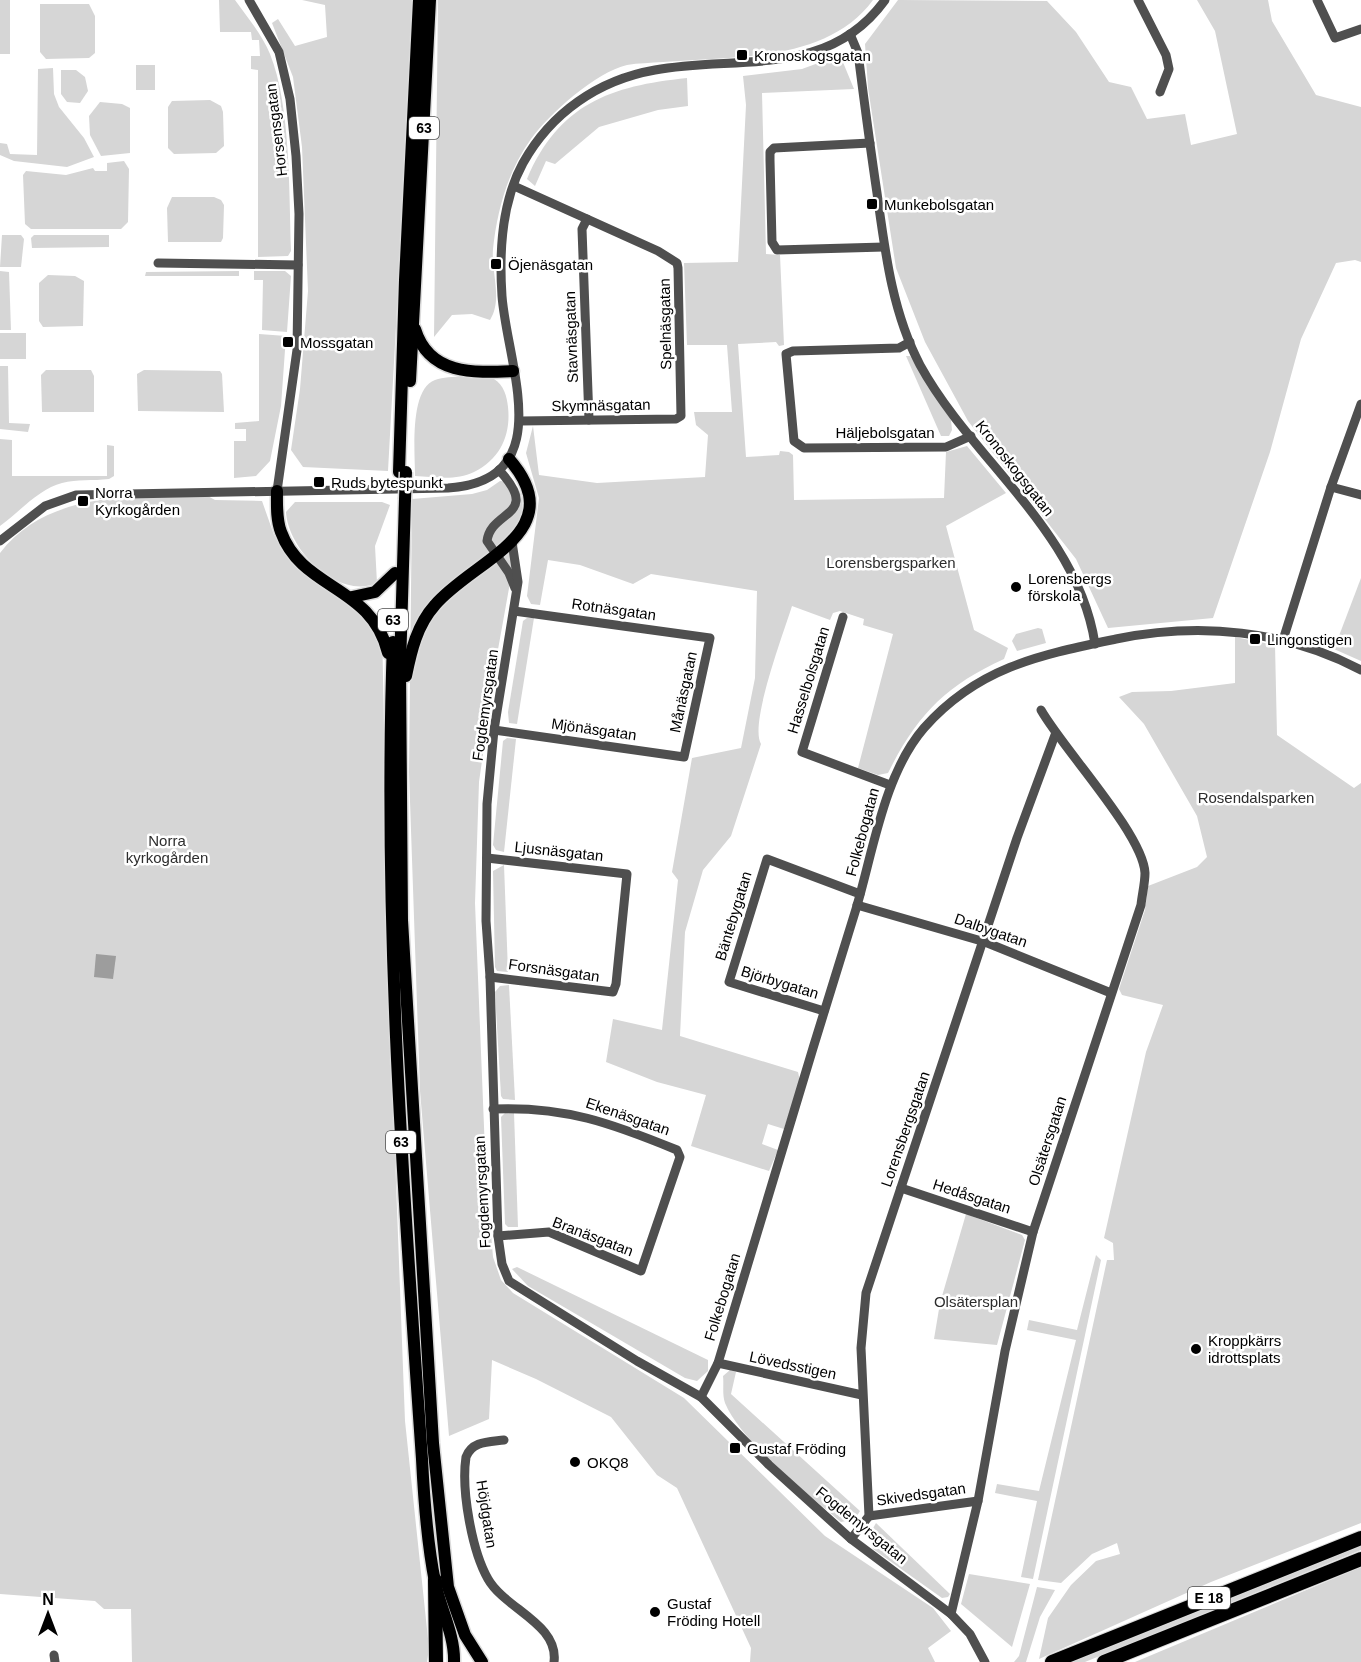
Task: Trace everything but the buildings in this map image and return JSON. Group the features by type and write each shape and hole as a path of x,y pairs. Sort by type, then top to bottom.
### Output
{"highway":[{"name":"E 18","path":"1054,1661 1361,1538"},
{"name":"E 18","path":"1104,1662 1361,1559"},
{"path":"435,1580 436,1662"}],"main road":[{"name":"63","path":"419,0 405,269 400,704 402,920 440,1520 453,1608 465,1635 482,1662"},
{"name":"63","path":"402,472 413,322 430,0"},
{"path":"413,322 425,350 438,363 452,369 473,372 513,371"},
{"path":"400,704 415,639 429,611 456,585 512,542 524,527 530,501 524,480 509,459"},
{"path":"277,491 278,525 287,545 315,574 352,597 374,619 383,634 392,666"},
{"name":"63","path":"401,499 395,573 392,666 391,849 398,1094 423,1482 435,1580 454,1648 454,1662"},
{"path":"352,597 375,592 395,573"}],"street":[{"name":"Horsensgatan","path":"249,0 279,52 290,99 296,156 297,350 277,491"},
{"path":"0,541 45,506 76,495 464,487 483,480 499,470 509,459 518,438 520,421 501,277 504,216 514,186 531,150 551,124 573,103 602,87 656,70 789,59 823,50 868,20 885,0"},
{"path":"1138,0 1166,56 1169,69 1160,92"},
{"path":"1317,0 1335,38 1361,29"},
{"name":"Kronoskogsgatan","path":"850,34 858,53 884,247 900,315 910,342 921,365 951,414 971,436 1058,550 1080,590 1095,644"},
{"path":"870,143 774,148 770,152 772,242 775,250 884,247"},
{"path":"514,186 587,219"},
{"name":"Spelnäsgatan","path":"587,219 658,251 677,263 681,416"},
{"name":"Stavnäsgatan","path":"587,219 582,229 589,420"},
{"path":"158,263 298,265"},
{"name":"Häljebolsgatan","path":"910,342 899,348 793,351 786,354 794,441 804,448 946,447 971,436"},
{"path":"1283,640 1330,487 1361,404"},
{"name":"Skymnäsgatan","path":"520,421 676,419 681,416"},
{"path":"499,470 514,488 516,501 510,514 494,526 488,537 488,546 509,573 517,596"},
{"path":"1330,487 1361,495"},
{"name":"Fogdemyrsgatan","path":"512,542 518,574 517,596 494,730 487,804 486,921 490,976 498,1236 502,1264 509,1281 637,1361 701,1397 769,1465 851,1539 951,1614 970,1634 985,1662"},
{"name":"Rotnäsgatan","path":"514,611 710,638"},
{"name":"Hasselbolsgatan","path":"843,617 802,752 890,785"},
{"name":"Folkebogatan","path":"701,1397 718,1363 857,905 890,785 922,730 940,712 980,680 1013,664 1130,636 1191,630 1228,631 1283,640 1361,670"},
{"name":"Månäsgatan","path":"686,752 710,638"},
{"name":"Olsätersgatan","path":"951,1614 978,1501 1005,1351 1032,1232 1141,905 1145,871 1128,829 1055,735 1041,710"},
{"name":"Mjönäsgatan","path":"494,730 682,757 686,752"},
{"name":"Lorensbergsgatan","path":"869,1516 861,1348 866,1293 985,942 1017,838 1055,735"},
{"name":"Ljusnäsgatan","path":"487,858 627,874 616,984 613,992"},
{"name":"Bäntebygatan","path":"729,982 767,859 860,894"},
{"name":"Dalbygatan","path":"857,905 985,942 1111,993"},
{"name":"Forsnäsgatan","path":"490,976 613,992"},
{"name":"Björbygatan","path":"729,982 824,1011"},
{"name":"Ekenäsgatan","path":"493,1109 526,1107 589,1116 679,1152 641,1271"},
{"name":"Hedåsgatan","path":"901,1188 1032,1232"},
{"name":"Branäsgatan","path":"498,1236 549,1232 641,1271"},
{"name":"Lövedsstigen","path":"718,1363 862,1395"},
{"name":"Höjdgatan","path":"504,1440 481,1442 468,1450 466,1457 469,1516 477,1552 488,1581 496,1591 549,1636 555,1648 554,1662"},
{"name":"Skivedsgatan","path":"869,1516 978,1501"},
{"path":"851,1539 869,1516"}],"green space":[{"path":"0,0 10,0 10,54 0,54"},
{"path":"219,0 235,0 263,40 277,75 288,151 291,251 288,256 258,257 258,70 251,69 251,56 260,56 259,40 252,40 251,32 220,32"},
{"path":"302,0 414,0 388,471 303,467 291,450 300,389 308,291 302,147 293,77 272,23 278,19 295,46 327,37 325,5"},
{"path":"438,0 873,0 854,21 805,46 748,56 627,65 601,76 574,95 549,118 531,139 516,164 505,191 493,249 496,303 490,320 472,314 452,315 434,337"},
{"path":"898,0 1047,1 1076,32 1109,82 1131,87 1147,119 1185,114 1191,145 1237,134 1215,31 1197,0 1268,0 1272,21 1316,95 1361,107 1361,262 1355,260 1336,263 1301,339 1270,452 1213,618 1108,628 1076,559 968,421 925,342 896,268 868,88 865,44"},
{"path":"40,4 89,4 95,16 95,53 89,58 46,59 40,52"},
{"name":"Lorensbergsparken","path":"840,55 854,89 762,93 766,254 780,255 784,345 779,346 776,342 738,344 746,457 779,455 780,451 793,455 794,500 944,498 946,452 967,446 1006,493 946,526 974,630 1008,648 1004,659 965,680 935,704 910,735 888,773 878,775 858,768 893,634 863,625 864,619 840,611 833,613 830,620 792,606 763,698 759,733 761,744 731,836 703,870 685,932 680,1036 798,1072 800,1081 784,1129 768,1124 762,1144 778,1150 769,1171 691,1146 706,1095 657,1082 606,1062 613,1019 662,1030 678,880 672,872 692,758 741,748 755,678 757,591 651,574 633,584 580,565 548,560 540,605 531,604 527,596 539,498 526,453 533,426 539,475 597,483 705,477 708,435 696,425 694,412 732,412 727,345 687,345 684,263 738,262 746,105 743,76 802,69"},
{"path":"136,65 155,65 155,90 136,90"},
{"path":"53,68 54,94 59,107 84,138 94,157 67,167 14,161 0,155 0,143 7,144 10,154 37,155 38,69"},
{"path":"61,70 76,70 85,77 88,91 80,103 67,102 61,94"},
{"path":"687,78 688,106 658,110 599,127 555,164 546,161 535,186 527,179 540,153 555,133 571,116 590,103 634,87"},
{"path":"210,100 221,106 223,112 224,146 216,153 174,154 168,148 168,107 172,101"},
{"path":"100,102 122,104 130,108 130,153 101,156 90,135 89,116"},
{"path":"124,161 129,169 128,222 121,229 31,229 25,224 23,175 26,171 66,175 93,168 95,171 107,171 107,163"},
{"path":"172,197 214,197 221,200 224,205 221,242 168,242 167,208"},
{"path":"2,235 21,235 24,239 21,267 0,267"},
{"path":"34,235 109,235 109,247 32,248 31,238"},
{"path":"0,271 9,272 11,330 0,330"},
{"path":"239,271 239,276 145,276 146,272"},
{"path":"254,271 285,271 291,276 287,332 262,330 263,280 254,280"},
{"path":"48,275 75,276 84,281 83,326 43,327 39,321 39,283"},
{"path":"0,333 26,333 26,359 0,359"},
{"path":"259,334 286,336 281,406 270,461 256,476 234,478 234,441 246,441 246,429 235,429 235,423 259,421"},
{"path":"906,356 910,356 951,420 952,430 949,436 941,436"},
{"path":"0,366 8,366 9,423 30,424 28,432 0,429"},
{"path":"46,370 91,370 94,376 94,412 42,412 41,375"},
{"path":"144,370 220,371 224,412 138,411 137,374"},
{"path":"462,376 490,377 503,388 509,417 502,445 483,467 467,475 445,478 415,476 415,423 421,396 427,386 435,380"},
{"path":"0,439 12,440 12,476 107,476 107,445 114,446 114,476 109,479 73,481 54,486 37,495 0,526"},
{"path":"500,481 513,484 520,492 522,516 497,655 479,782 475,903 486,1176 493,1257 501,1280 513,1293 684,1398 825,1536 933,1608 951,1631 928,1648 935,1662 750,1662 751,1648 677,1488 657,1475 611,1417 536,1379 492,1360 489,1419 449,1436 420,1091 409,772 412,499 472,494 487,490"},
{"name":"Norra kyrkogården","path":"206,495 215,500 262,501 274,535 302,572 382,624 389,997 405,1421 429,1648 427,1662 132,1662 131,1609 104,1609 95,1601 0,1594 0,553 20,532 68,507 123,497"},
{"path":"295,502 382,502 390,505 375,546 377,583 362,586 347,584 332,578 305,556 289,527 286,512"},
{"path":"1361,578 1361,661 1334,649"},
{"path":"527,618 534,618 517,724 509,723 508,712 523,621"},
{"path":"1042,629 1046,643 1017,651 1012,641 1016,634"},
{"name":"Rosendalsparken","path":"1235,637 1275,645 1277,735 1354,788 1361,783 1361,1523 1211,1582 1039,1659 1048,1618 1071,1585 1096,1561 1120,1554 1117,1543 1092,1554 1061,1583 1038,1580 1107,1260 1114,1260 1113,1243 1104,1238 1146,1052 1163,1005 1122,995 1119,989 1145,910 1148,886 1197,867 1207,857 1197,816 1144,724 1119,697 1132,692 1171,691 1235,683"},
{"path":"507,738 516,739 504,852 496,850 493,845 503,741"},
{"path":"504,865 508,972 497,971 495,967 493,871"},
{"path":"509,985 515,1100 503,1099 501,1096 495,992 500,986"},
{"path":"505,1113 514,1113 518,1227 508,1227 505,1224 501,1117"},
{"name":"Olsätersplan","path":"966,1214 1022,1235 1025,1240 997,1345 934,1339 940,1303"},
{"path":"1096,1255 1101,1260 1033,1579 1021,1577 1037,1501 995,1493 997,1484 1039,1491 1076,1340 1027,1330 1029,1320 1077,1330"},
{"path":"517,1267 708,1360 708,1371 697,1381 685,1378 528,1286 512,1269"},
{"path":"730,1370 736,1372 731,1394 860,1511 855,1519 841,1522 760,1451 733,1418 725,1403 723,1376"},
{"path":"876,1523 950,1594 948,1597 942,1598 873,1549 871,1532"},
{"path":"1361,1544 1361,1550 1085,1662 1071,1662"},
{"path":"1361,1567 1361,1662 1135,1662"},
{"path":"969,1574 1030,1584 1012,1647 961,1604"},
{"path":"1037,1587 1055,1590 1040,1617 1026,1662 1014,1662 1019,1656"}],"shaded area":[{"path":"96,954 116,956 113,979 94,977"}],"place":[{"name":"Kronoskogsgatan","path":"742,55"},
{"name":"Munkebolsgatan","path":"872,204"},
{"name":"Öjenäsgatan","path":"496,264"},
{"name":"Mossgatan","path":"288,342"},
{"name":"Ruds bytespunkt","path":"319,482"},
{"name":"Norra Kyrkogården","path":"83,501"},
{"name":"Lorensbergs förskola","path":"1016,587"},
{"name":"Lingonstigen","path":"1255,639"},
{"name":"Kroppkärrs idrottsplats","path":"1196,1349"},
{"name":"Gustaf Fröding","path":"735,1448"},
{"name":"OKQ8","path":"575,1462"},
{"name":"Gustaf Fröding Hotell","path":"655,1612"}]}
